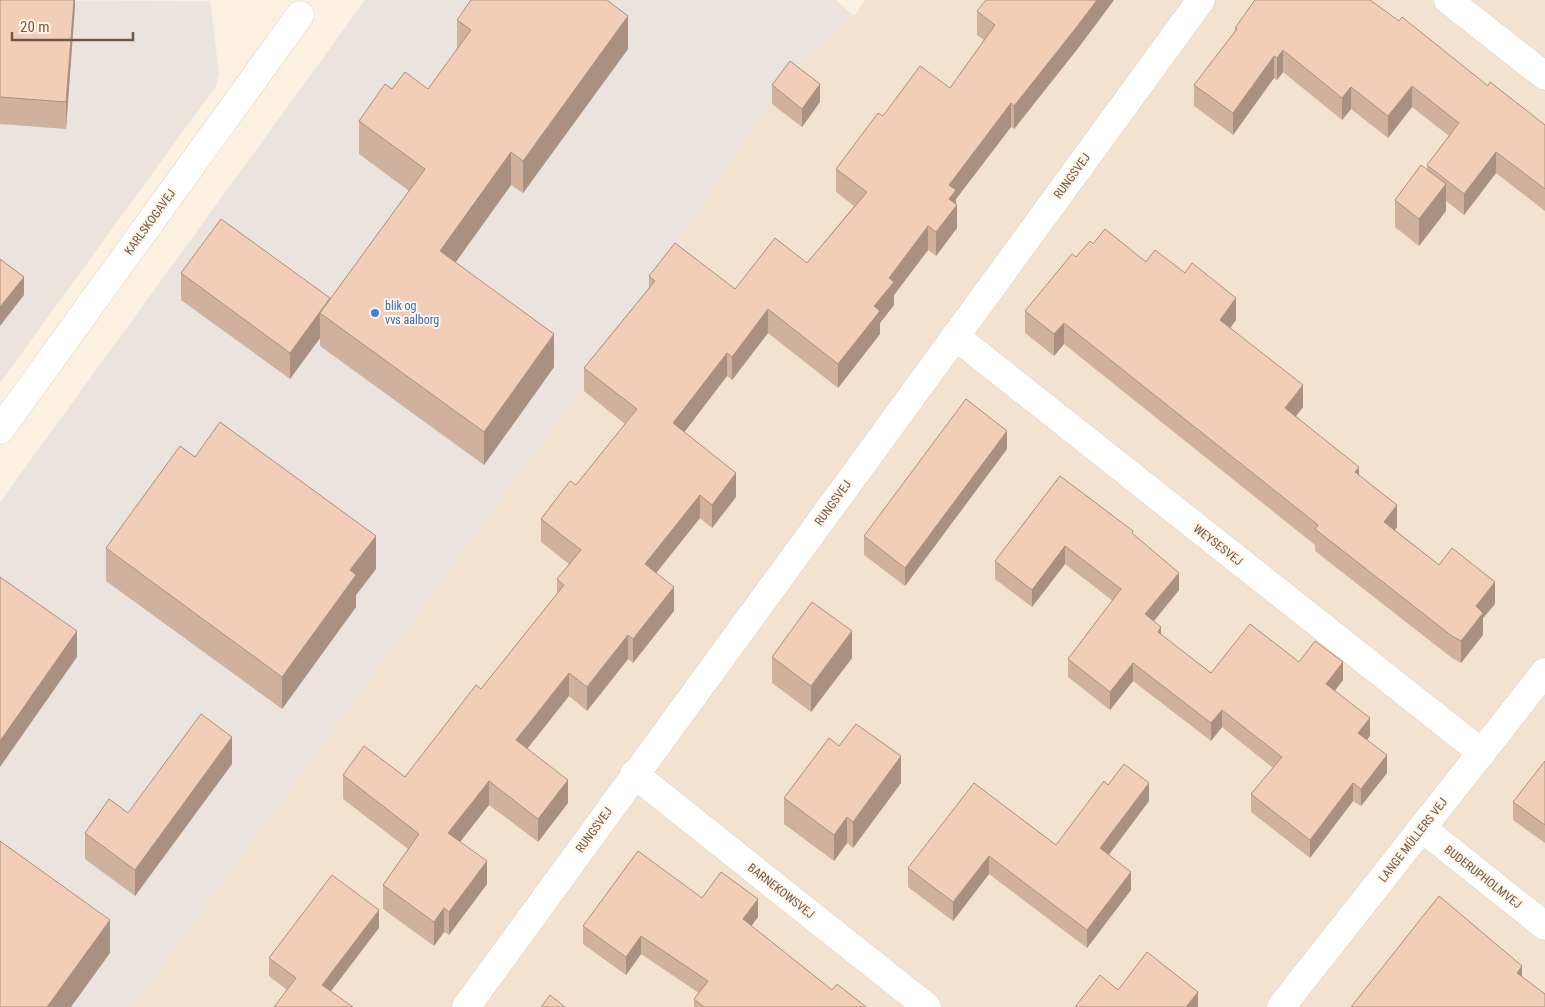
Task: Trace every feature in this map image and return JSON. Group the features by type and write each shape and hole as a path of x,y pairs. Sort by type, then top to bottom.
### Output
{"street":[{"name":"RUNGSVEJ","path":"466,1007 634,774 1201,0"},
{"path":"1448,0 1545,76"},
{"name":"KARLSKOGAVEJ","path":"0,430 300,14"},
{"name":"WEYSESVEJ","path":"955,336 1482,753"},
{"name":"LANGE MÜLLERS VEJ","path":"1281,1007 1545,672"},
{"name":"BARNEKOWSVEJ","path":"634,774 928,1007"},
{"name":"BUDERUPHOLMVEJ","path":"1422,828 1545,926"}],"shaded area":[{"path":"0,0 210,1 219,73 216,86 0,383"},
{"path":"365,0 836,0 854,16 784,80 589,379 133,1007 0,1007 0,502"},
{"path":"865,0 1545,0 1545,1007 133,1007 589,379 784,80 854,16"}],"building":[{"path":"0,0 74,0 66,102 0,97"},
{"path":"471,0 607,0 628,16 523,161 511,152 440,251 554,334 484,432 320,313 425,169 359,121 385,84 392,89 405,72 428,89 471,30 457,20"},
{"path":"986,0 1097,0 1014,106 1011,103 949,185 956,190 949,199 957,205 936,232 928,226 889,278 894,282 874,306 880,311 838,364 768,309 732,357 727,353 673,423 736,473 712,505 700,495 645,564 674,587 633,639 628,635 587,687 569,673 516,740 568,780 538,819 489,781 448,833 487,861 449,912 444,908 434,922 383,885 419,834 343,775 364,746 405,777 476,685 481,689 564,585 557,579 581,550 541,519 570,481 576,485 637,409 584,368 655,281 649,276 675,243 735,289 775,238 807,263 867,192 836,169 878,113 883,116 920,66 950,88 995,25 977,11"},
{"path":"1255,0 1370,0 1399,21 1402,17 1488,86 1490,82 1545,125 1545,189 1496,152 1464,194 1427,165 1459,123 1412,86 1388,116 1351,87 1342,98 1283,50 1277,58 1274,56 1233,113 1194,85 1237,29 1235,28"},
{"path":"790,61 820,84 802,109 772,85"},
{"path":"1421,165 1446,184 1419,219 1395,200"},
{"path":"221,219 330,298 290,353 181,273"},
{"path":"1105,229 1146,262 1155,250 1185,273 1192,263 1236,298 1220,320 1303,385 1285,408 1359,467 1355,472 1397,505 1384,522 1439,565 1452,548 1495,582 1476,606 1483,613 1461,641 1452,636 1315,529 1318,525 1064,323 1054,334 1025,311 1072,254 1076,257 1090,241 1093,244"},
{"path":"0,259 24,277 0,307"},
{"path":"966,399 1007,431 905,568 864,536"},
{"path":"220,422 376,536 350,570 356,575 282,677 106,548 180,446 195,457"},
{"path":"1060,476 1133,531 1132,533 1179,573 1145,614 1161,627 1158,632 1211,673 1250,624 1299,662 1315,641 1343,662 1326,684 1370,718 1358,733 1387,755 1361,789 1353,783 1310,840 1251,794 1282,757 1222,710 1211,723 1133,663 1110,692 1068,659 1121,589 1065,546 1032,590 995,561"},
{"path":"0,577 77,631 0,741"},
{"path":"812,602 852,631 811,686 772,657"},
{"path":"201,714 232,737 135,870 85,833 109,799 128,813"},
{"path":"856,724 901,756 853,822 847,817 834,835 784,798 829,738 839,746"},
{"path":"1545,761 1545,825 1513,802"},
{"path":"1124,764 1149,783 1100,848 1131,872 1087,930 989,856 953,902 908,868 974,783 1056,845 1104,781 1108,785"},
{"path":"0,841 110,920 47,1007 0,1007"},
{"path":"638,851 702,898 721,872 758,899 743,919 832,990 837,984 866,1007 704,1007 694,999 708,981 641,936 626,957 583,926"},
{"path":"332,875 379,910 322,985 353,1007 274,1007 296,978 269,958"},
{"path":"1439,896 1522,966 1517,973 1545,994 1545,1007 1351,1007"},
{"path":"1147,952 1198,992 1186,1007 1075,1007 1100,975 1118,990"},
{"path":"550,995 565,1007 541,1007"}],"place":[{"name":"blik og vvs aalborg","path":"375,313"}]}
